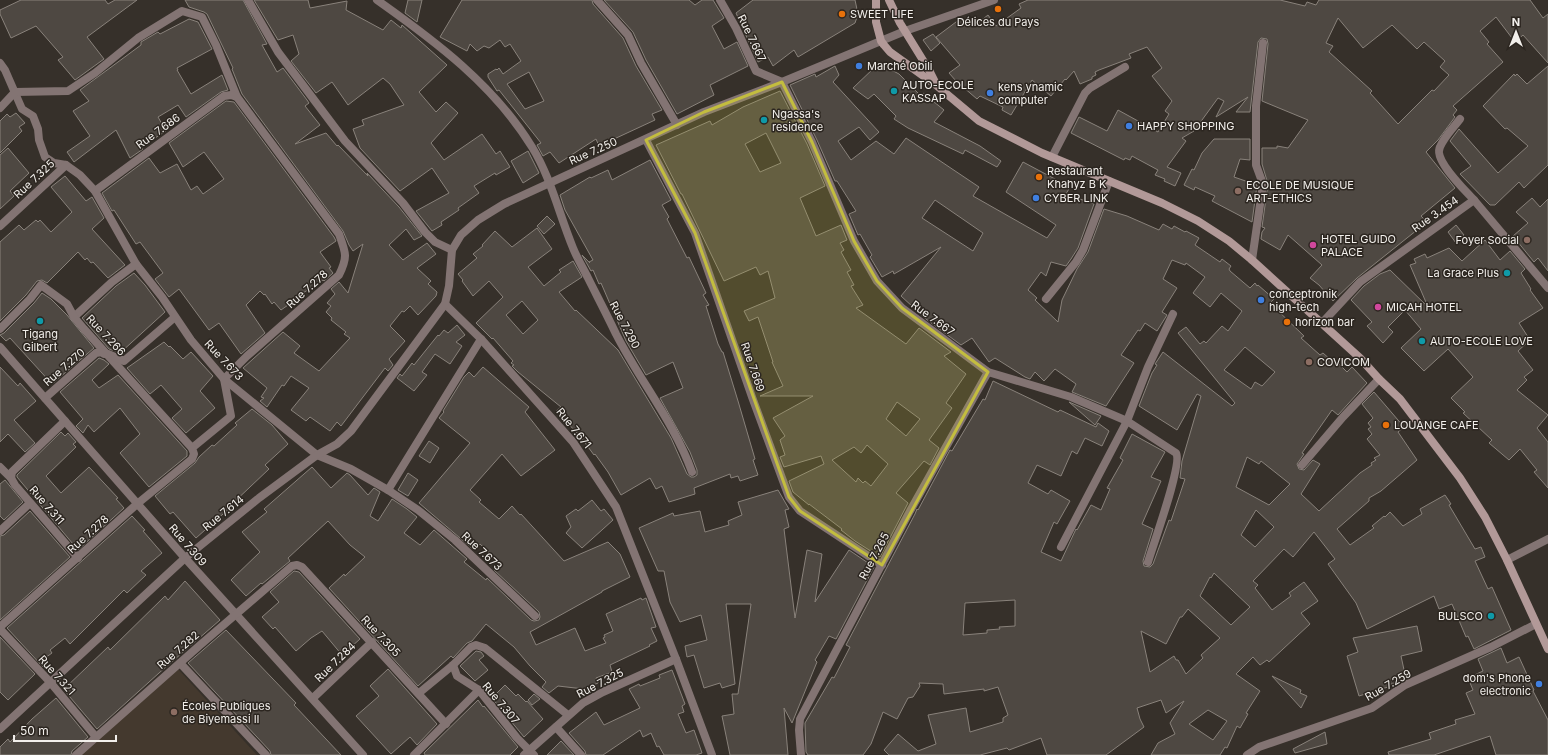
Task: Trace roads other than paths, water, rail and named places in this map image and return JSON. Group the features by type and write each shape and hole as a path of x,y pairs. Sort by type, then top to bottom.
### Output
{"main road":[{"path":"876,0 876,22 881,41 890,52 936,85 979,121 1019,142 1162,203 1198,221 1229,241 1252,260 1360,358 1400,399 1460,478 1485,517 1507,560 1548,649"},
{"path":"889,0 936,85"}],"street":[{"path":"248,0 278,52 345,141 403,204 425,232 435,242 452,250"},
{"path":"377,0 469,70 509,115 532,147 550,182 504,204 478,220 461,235 452,250 449,286 445,304"},
{"path":"597,0 628,35 641,63 677,125"},
{"name":"Rue 7.667","path":"720,0 736,28 756,70 782,82 812,142 854,241 877,281 902,308 988,372 1071,397 1127,421 1174,451 1178,456 1170,492 1148,562"},
{"name":"Rue 7.250","path":"550,182 646,140 704,112 782,82 905,31 994,0"},
{"name":"Rue 7.278","path":"0,628 137,504 192,459 194,454 192,448 231,416 224,379 247,356 339,275 345,262 344,248 339,234 237,97 216,45 202,17 182,11 138,38 95,73 68,91 15,92"},
{"path":"1252,260 1263,184 1256,165 1256,106 1264,43"},
{"name":"Rue 7.673","path":"0,63 5,70 22,109 33,116 45,157 54,163 66,165 80,175 95,191 136,264 162,297 191,340 224,379 317,455 351,469 388,490 418,510 455,540 535,616"},
{"path":"1052,157 1085,92 1125,67"},
{"path":"0,108 15,92"},
{"name":"Rue 7.686","path":"95,191 224,96 231,95 237,97"},
{"path":"1460,119 1439,148 1439,156 1443,164 1474,200"},
{"name":"Rue 7.669","path":"646,140 695,233 752,397 789,497 800,511 882,565"},
{"name":"Rue 7.325","path":"0,226 66,165"},
{"path":"1046,299 1076,262 1109,181"},
{"name":"Rue 7.290","path":"550,182 573,249 622,344 684,450 692,472"},
{"name":"Rue 3.454","path":"1322,323 1360,282 1474,200 1548,288"},
{"path":"74,317 112,282 136,264"},
{"name":"Rue 7.266","path":"0,329 30,299 41,285 67,304 74,317 192,448"},
{"name":"Rue 7.671","path":"445,304 481,339 573,442 616,506 712,755"},
{"name":"Rue 7.614","path":"0,729 185,558 259,498 317,455 337,444 351,431 445,304"},
{"path":"1061,547 1127,421 1148,367 1173,314"},
{"name":"Rue 7.270","path":"45,398 96,353 102,352 124,361 175,317"},
{"path":"388,490 481,339"},
{"name":"Rue 7.309","path":"0,347 185,558 363,755"},
{"name":"Rue 7.265","path":"801,755 799,735 800,719 910,511 988,372"},
{"path":"1302,464 1343,417 1380,379"},
{"path":"11,478 12,472 65,421"},
{"name":"Rue 7.311","path":"0,467 78,558"},
{"path":"0,531 30,503"},
{"path":"1507,560 1548,539"},
{"name":"Rue 7.282","path":"76,755 292,566 297,565"},
{"name":"Rue 7.305","path":"297,565 302,567 446,724"},
{"name":"Rue 7.259","path":"1247,755 1265,744 1372,708 1405,685 1491,647 1536,624"},
{"name":"Rue 7.321","path":"0,628 50,682 96,737"},
{"name":"Rue 7.284","path":"313,698 372,642"},
{"path":"419,693 453,665 471,647 476,645 485,648 568,715"},
{"name":"Rue 7.325","path":"529,753 568,715 583,703 603,692 676,659"},
{"path":"180,663 266,755"},
{"name":"Rue 7.307","path":"453,665 457,676 478,690 529,753"},
{"path":"414,755 478,690"},
{"path":"556,727 582,755"}],"place":[{"name":"Délices du Pays","path":"998,9"},
{"name":"SWEET LIFE","path":"842,14"},
{"name":"Marché Obili","path":"859,66"},
{"name":"AUTO-ECOLE KASSAP","path":"894,91"},
{"name":"kens ynamic computer","path":"990,93"},
{"name":"Ngassa's residence","path":"764,120"},
{"name":"HAPPY SHOPPING","path":"1129,126"},
{"name":"Restaurant Khahyz B K","path":"1039,177"},
{"name":"ECOLE DE MUSIQUE ART-ETHICS","path":"1238,191"},
{"name":"CYBER LINK","path":"1036,198"},
{"name":"Foyer Social","path":"1527,240"},
{"name":"HOTEL GUIDO PALACE","path":"1313,245"},
{"name":"La Grace Plus","path":"1507,273"},
{"name":"conceptronik high-tech","path":"1261,300"},
{"name":"MICAH HOTEL","path":"1378,307"},
{"name":"Tigang Gilbert","path":"40,321"},
{"name":"horizon bar","path":"1287,322"},
{"name":"AUTO-ECOLE LOVE","path":"1422,341"},
{"name":"COVICOM","path":"1309,362"},
{"name":"LOUANGE CAFE","path":"1386,425"},
{"name":"BULSCO","path":"1491,616"},
{"name":"dom's Phone electronic","path":"1539,684"},
{"name":"Écoles Publiques de Biyemassi II","path":"174,712"}]}
